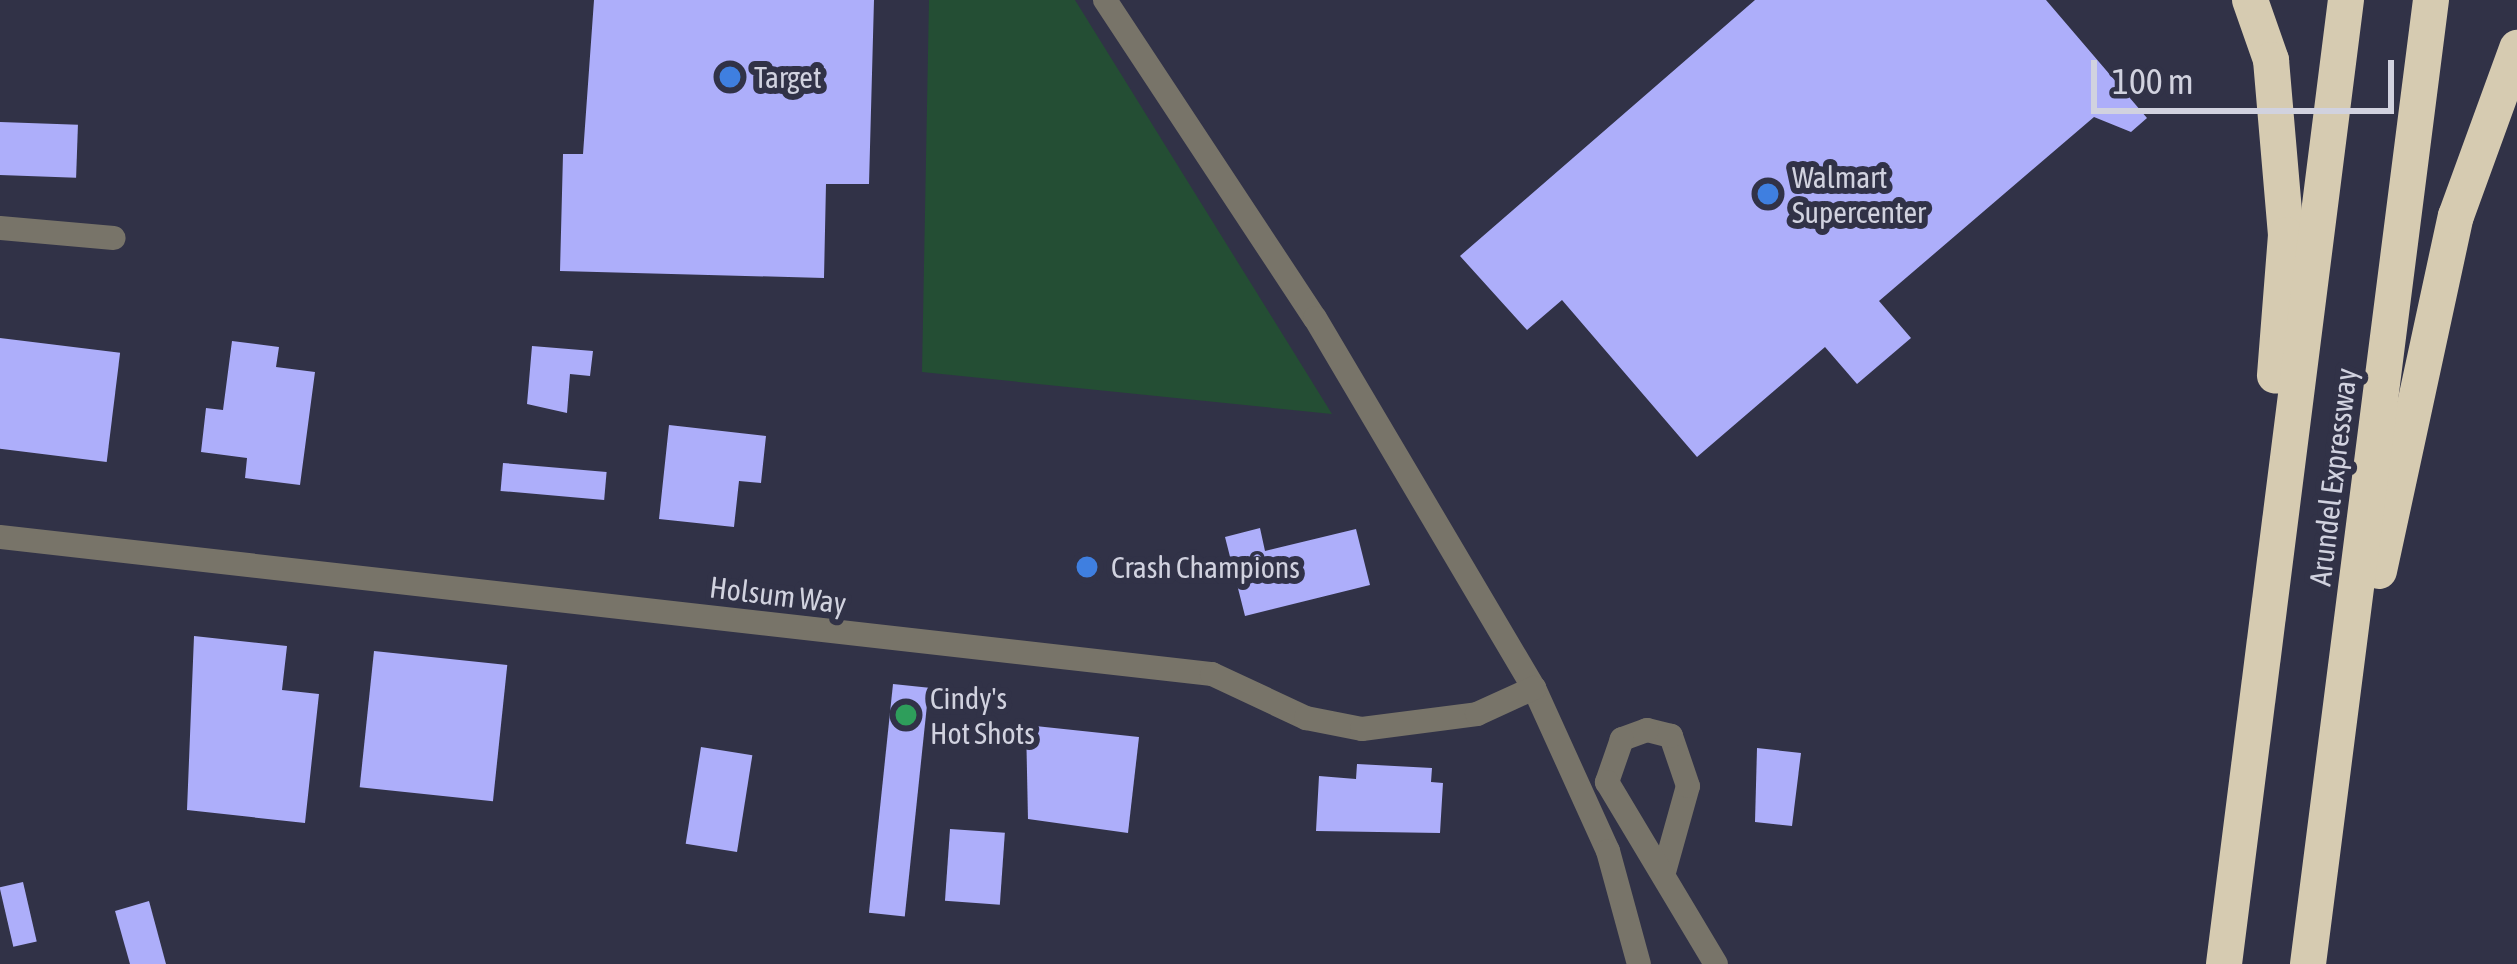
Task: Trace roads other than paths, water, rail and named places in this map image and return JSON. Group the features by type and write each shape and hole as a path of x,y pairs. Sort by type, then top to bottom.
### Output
{"highway":[{"path":"2238,855 2287,235 2271,60 2250,0"},
{"name":"Arundel Expressway","path":"2224,964 2346,0"},
{"name":"Arundel Expressway","path":"2308,964 2431,0"},
{"path":"2327,809 2456,216 2517,48"}],"street":[{"path":"1105,0 1315,317 1534,688 1608,851 1639,964"},
{"path":"0,228 113,238"},
{"name":"Holsum Way","path":"0,537 1212,674 1306,718 1362,729 1477,714 1534,688"},
{"path":"1664,872 1688,786 1671,736 1647,730 1622,739 1607,782 1716,964"}],"place":[{"name":"Target","path":"730,77"},
{"name":"Walmart Supercenter","path":"1768,194"},
{"name":"Crash Champions","path":"1087,567"},
{"name":"Cindy's Hot Shots","path":"906,715"}]}
